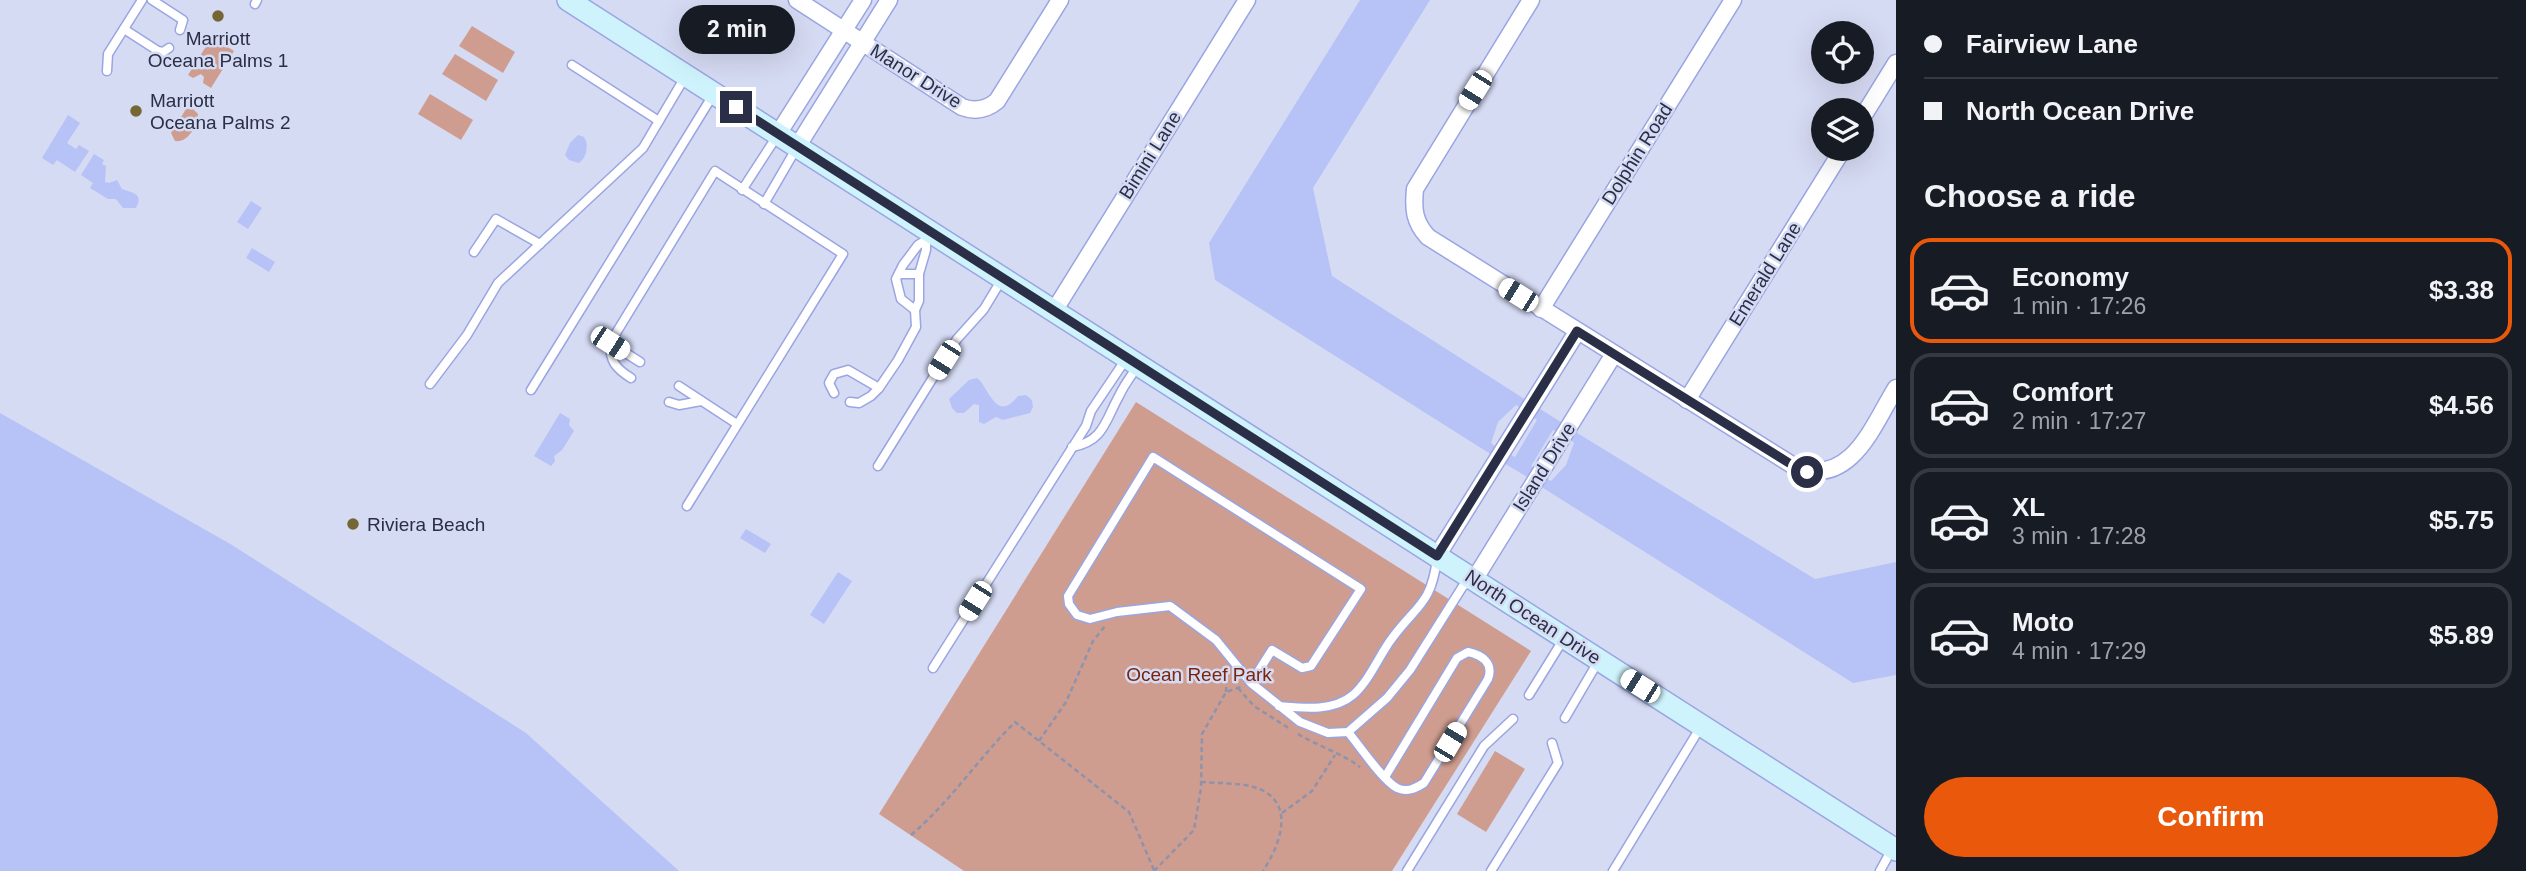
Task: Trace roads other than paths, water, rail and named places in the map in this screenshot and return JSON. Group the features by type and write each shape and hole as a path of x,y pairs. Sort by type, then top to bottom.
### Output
{"main road":[{"name":"North Ocean Drive","path":"568,0 797,146 929,237 1003,278 1702,726 1893,843"}],"street":[{"name":"Manor Drive","path":"797,0 962,107 972,110 989,107 997,101 1060,0"},
{"path":"778,134 863,0"},
{"path":"797,146 889,0"},
{"name":"Bimini Lane","path":"1054,311 1247,0"},
{"path":"1531,0 1415,189 1413,209 1421,229 1428,237 1797,468 1818,473 1840,467 1849,460 1896,387"},
{"name":"Dolphin Road","path":"1541,309 1733,0"},
{"path":"1874,99 1896,63"},
{"name":"Emerald Lane","path":"1686,400 1835,161"},
{"path":"1437,556 1577,331"},
{"name":"Island Drive","path":"1474,580 1614,355"}],"lane":[{"path":"107,71 108,54 142,0"},
{"path":"152,0 183,20 180,30"},
{"path":"124,29 159,51 163,52 169,48"},
{"path":"572,65 659,121"},
{"path":"430,384 467,335 498,283 643,148 686,76"},
{"path":"531,390 714,94"},
{"path":"742,190 778,134"},
{"path":"764,204 797,146"},
{"path":"631,378 614,366 610,343 715,171 844,254 687,506"},
{"path":"474,253 496,219 540,244"},
{"path":"915,310 906,304 898,292 896,279 918,245 929,237"},
{"path":"850,402 859,403 879,388 916,327 919,274 929,237"},
{"path":"899,274 919,274"},
{"path":"878,466 957,339 984,309 1003,278"},
{"path":"610,343 640,362"},
{"path":"933,668 1086,426 1091,411 1133,361"},
{"path":"1072,447 1088,444 1103,431 1133,361"},
{"path":"834,393 830,383 834,374 848,370 879,388"},
{"path":"678,386 737,424"},
{"path":"669,402 679,405 701,401"},
{"path":"1251,683 1272,650 1302,668 1311,666 1361,589 1153,457 1068,596 1069,604 1077,615 1090,619 1116,612 1170,606 1216,640 1251,683 1279,706 1300,722 1328,733 1348,732 1395,689 1463,586 1474,580"},
{"path":"1279,706 1309,709 1333,704 1352,695 1392,637 1422,605 1434,582 1437,556"},
{"path":"1529,695 1565,638"},
{"path":"1348,732 1385,777 1398,789 1408,790 1424,783 1488,679 1490,666 1484,659 1468,652 1457,658 1385,777"},
{"path":"1565,718 1599,660"},
{"path":"1407,871 1484,746 1513,719"},
{"path":"1613,871 1702,726"},
{"path":"1491,871 1558,763 1552,743"},
{"path":"1880,871 1893,843"}],"water":[{"path":"1360,0 1430,0 1313,188 1332,276 1526,400 1521,408 1516,405 1498,422 1491,443 1496,447 1492,455 1215,280 1209,243"},
{"path":"68,115 80,123 67,143 76,149 79,145 89,151 75,172 57,160 53,165 42,158"},
{"path":"578,135 584,137 587,147 584,158 579,163 569,160 565,155 570,143"},
{"path":"94,154 104,160 102,164 106,166 105,182 117,180 122,189 136,195 139,200 136,208 123,208 116,199 108,199 90,188 93,183 81,175"},
{"path":"251,201 262,208 248,229 237,222"},
{"path":"252,248 275,262 269,272 246,258"},
{"path":"977,378 998,405 1010,404 1018,396 1026,395 1032,400 1030,413 1003,420 996,417 984,424 979,422 979,405 974,404 964,413 957,413 949,399 969,380"},
{"path":"1537,407 1564,424 1558,433 1553,430 1531,466 1535,469 1529,478 1502,462 1507,453 1515,457 1537,420 1531,416"},
{"path":"0,413 232,545 526,733 679,871 0,871"},
{"path":"560,413 570,419 569,425 574,431 562,450 554,456 555,461 551,466 534,456"},
{"path":"1574,431 1815,579 1896,562 1896,675 1853,683 1540,486 1546,478 1551,481 1566,465 1574,443 1570,439"},
{"path":"746,529 771,544 765,553 740,538"},
{"path":"838,572 852,581 824,624 810,615"}],"place":[{"name":"Marriott Oceana Palms 1","path":"218,16"},
{"name":"Marriott Oceana Palms 2","path":"136,111"},
{"name":"Riviera Beach","path":"353,524"}],"park label":[{"name":"Ocean Reef Park","path":"1199,674"}]}
